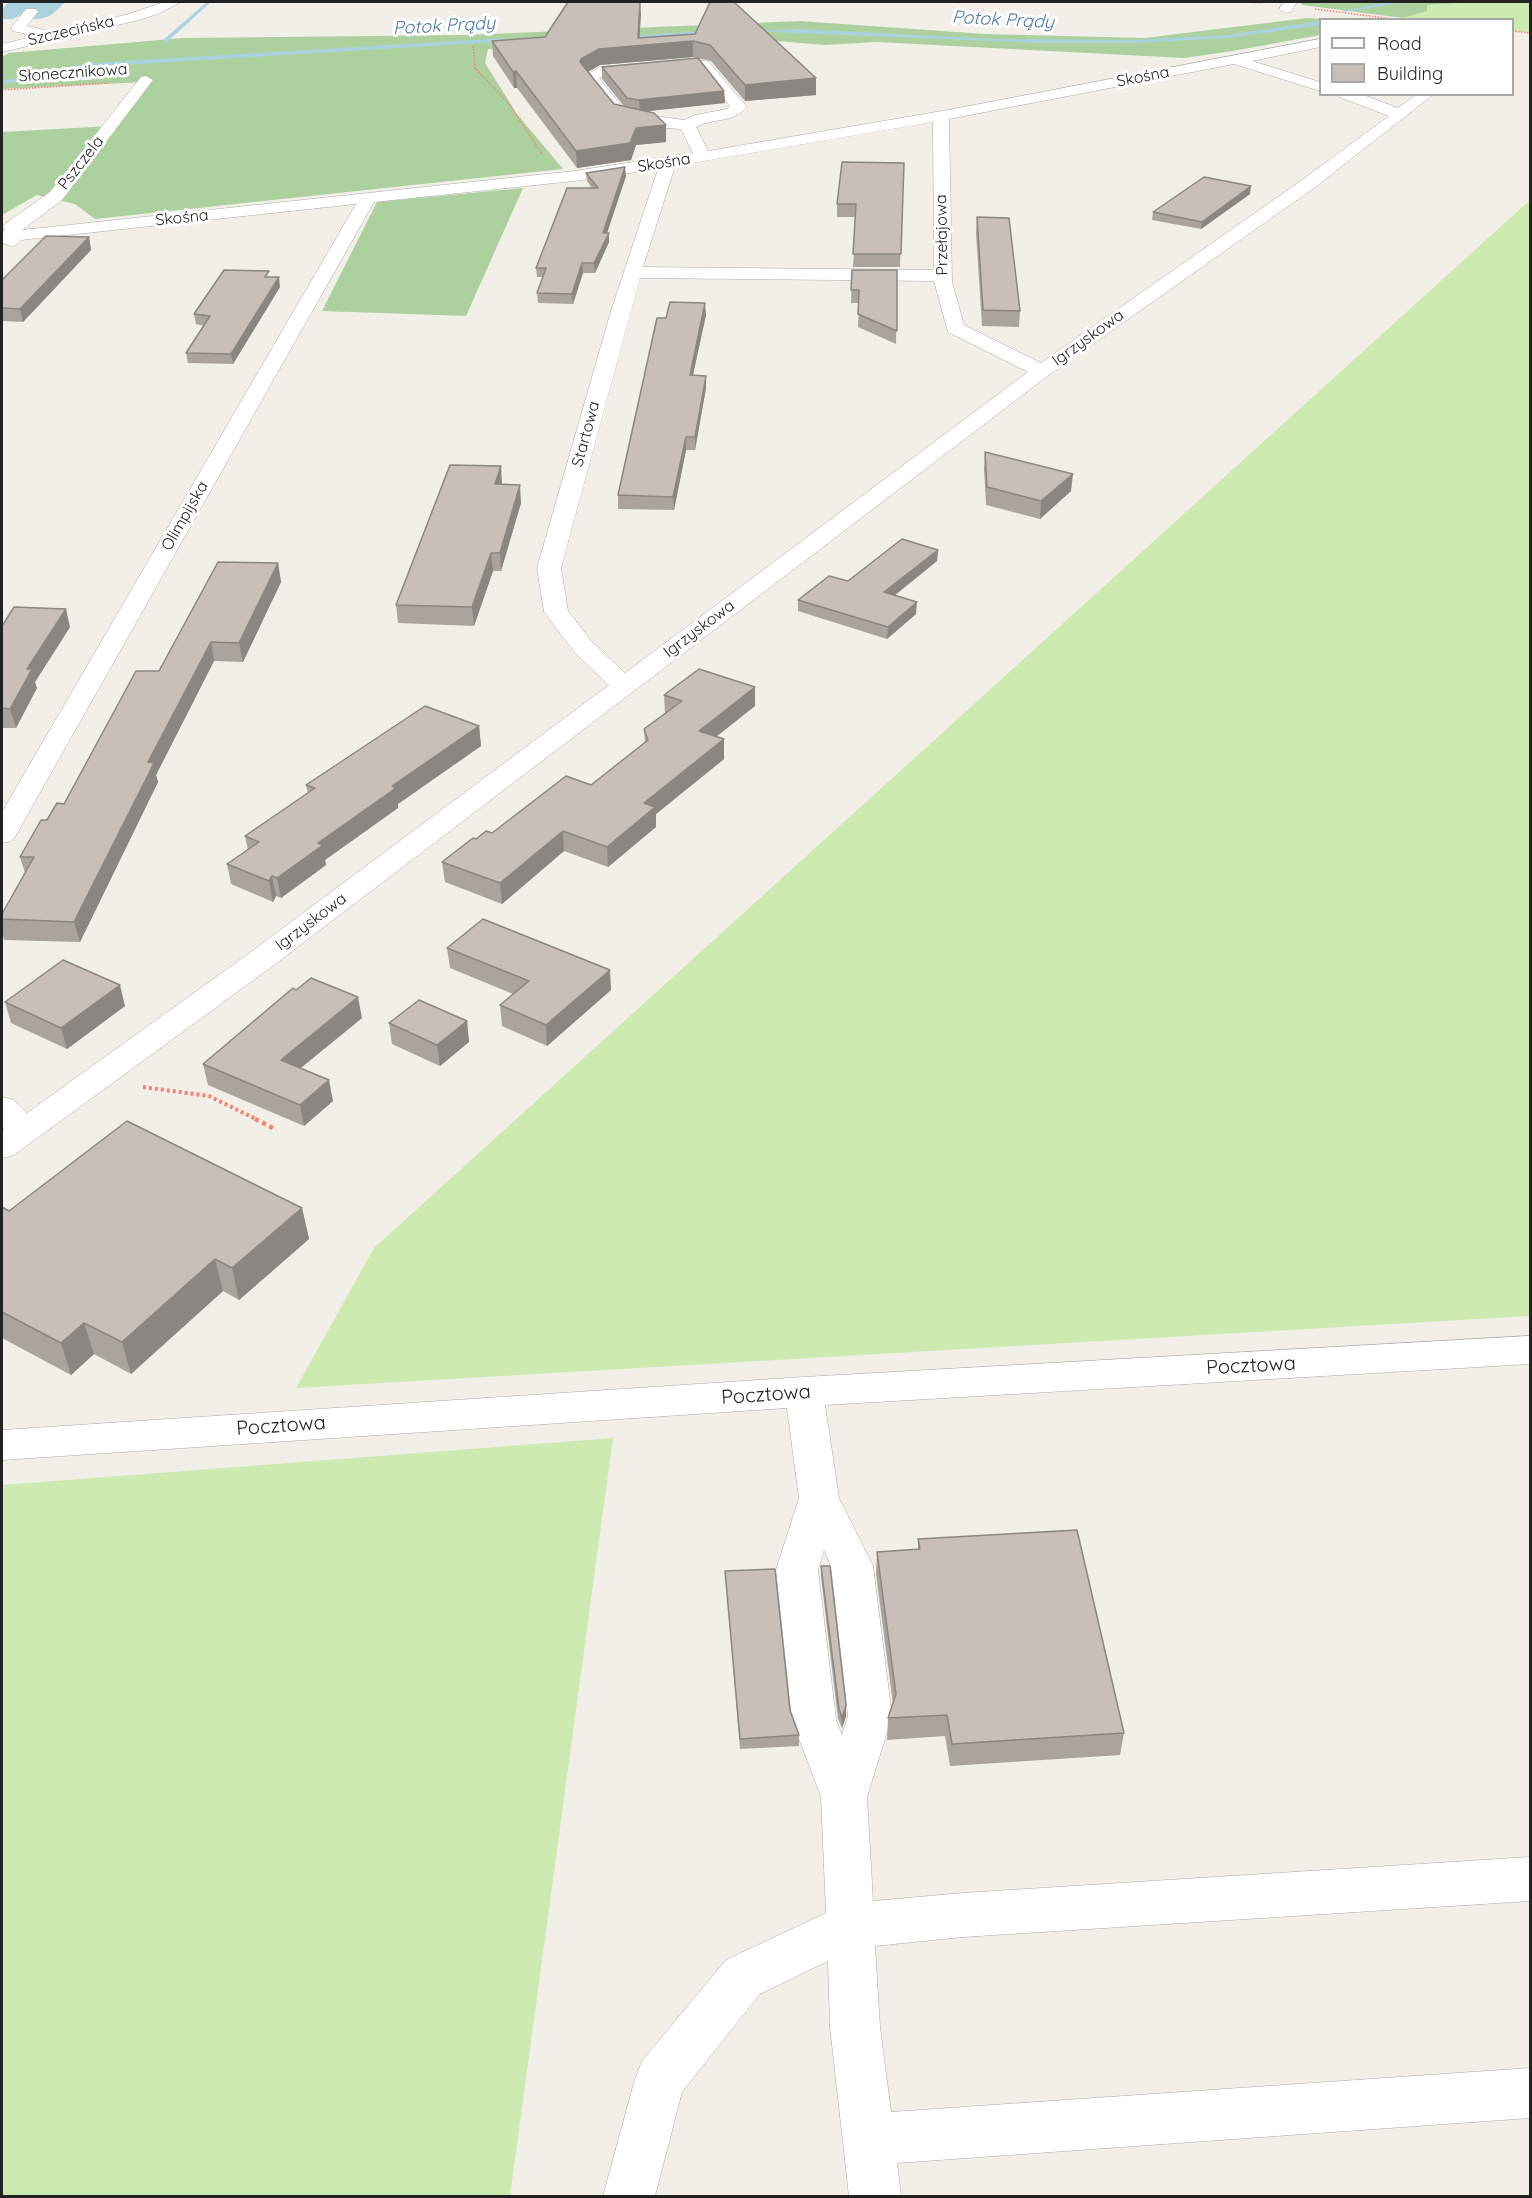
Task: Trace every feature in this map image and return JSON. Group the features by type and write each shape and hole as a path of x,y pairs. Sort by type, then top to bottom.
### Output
{"street":[{"name":"Szczecińska","path":"2,48 130,17 174,2"},
{"path":"31,12 18,27 50,35"},
{"name":"Skośna","path":"9,236 574,176 668,163 941,116 1319,43"},
{"path":"1235,60 1319,87"},
{"path":"693,63 704,65 739,107 732,113 700,118 687,125 650,122 621,116 590,77 600,71 693,63"},
{"name":"Pszczela","path":"9,236 12,227 56,196 146,80"},
{"path":"1350,96 1398,114"},
{"name":"Igrzyskowa","path":"9,1128 95,1080 259,961 1042,371 1308,184 1424,96"},
{"name":"Przełajowa","path":"941,116 943,276 955,328 1042,371"},
{"path":"687,125 703,157"},
{"name":"Startowa","path":"624,686 584,648 556,612 549,568 620,311 668,163"},
{"name":"Olimpijska","path":"2,835 369,197"},
{"path":"2,253 9,236"},
{"path":"634,272 943,276"},
{"name":"Pocztowa","path":"2,1445 804,1392 1530,1350"},
{"path":"804,1392 819,1498 852,1566 870,1716 844,1797"},
{"path":"819,1498 797,1570 814,1720 844,1797 855,2027 874,2196"},
{"path":"629,2196 660,2079 743,1977 850,1926 963,1915 1530,1879"},
{"path":"868,2139 1530,2093"}],"path":[{"path":"1245,2 1385,18"},
{"path":"1514,31 1530,33"},
{"path":"473,46 475,68 510,105 543,156 574,176"},
{"name":"Słonecznikowa","path":"2,90 146,80"},
{"path":"95,1080 209,1096 275,1129"}],"green space":[{"path":"1300,2 1481,2 1427,5 1427,11 1403,18 1302,5"},
{"path":"1530,2 1530,33 1514,31 1514,18 1403,18 1426,11 1427,5"},
{"path":"1307,18 1319,19 1319,35 1184,58 876,42 825,45 776,41 488,49 485,63 517,114 563,169 95,219 75,204 37,195 2,215 2,132 110,126 144,82 2,89 2,57 9,53 183,38 465,35 800,21 985,34 1145,38"},
{"path":"523,188 466,316 322,311 377,202"},
{"path":"1530,200 1530,1316 296,1388 374,1248"},
{"path":"613,1438 510,2196 2,2196 2,1485"}],"water":[{"path":"9,2 65,2 47,17 32,19 27,12 13,19 2,19 2,9"}],"building":[{"path":"568,2 640,2 638,38 695,34 710,2 734,2 816,78 745,85 710,45 693,41 599,49 581,59 580,62 614,104 654,113 666,125 636,128 630,143 576,151 516,71 513,72 492,41 545,37"},
{"path":"698,58 724,91 639,100 627,98 602,67"},
{"path":"842,162 904,163 901,254 853,254 856,204 837,204"},
{"path":"625,167 603,233 609,233 594,263 582,263 572,294 537,293 546,268 536,268 567,188 598,188 586,173"},
{"path":"1204,177 1251,186 1202,222 1153,212"},
{"path":"977,217 1009,218 1020,311 983,310"},
{"path":"46,236 89,237 20,309 2,308 2,280"},
{"path":"224,270 269,271 265,277 279,277 231,354 186,353 210,316 194,314"},
{"path":"852,270 897,270 897,331 858,314 859,290 851,290"},
{"path":"670,302 705,303 690,375 706,376 695,437 686,437 673,497 618,495 657,318 666,318"},
{"path":"985,452 1073,474 1041,501 987,487"},
{"path":"450,465 501,466 495,484 520,485 500,553 491,553 472,607 396,605"},
{"path":"902,539 938,550 884,592 917,602 888,627 798,600 829,576 848,581"},
{"path":"218,562 278,563 239,643 211,642 148,762 154,763 74,922 2,919 2,914 34,857 20,857 41,820 47,820 57,803 64,804 136,671 159,671"},
{"path":"14,607 66,609 27,669 32,669 10,709 2,708 2,626"},
{"path":"699,669 755,687 699,731 724,739 644,803 655,807 607,847 563,831 500,883 442,862 473,838 476,839 486,831 492,833 566,776 591,785 648,740 644,729 682,701 664,695"},
{"path":"425,706 479,726 392,786 396,788 318,843 323,845 277,878 272,876 269,881 227,864 259,842 245,836 315,788 306,785"},
{"path":"483,919 610,970 546,1025 500,1005 529,981 447,948"},
{"path":"63,960 120,985 61,1028 5,1002"},
{"path":"311,978 358,997 281,1060 329,1080 300,1105 203,1064 293,988 296,990"},
{"path":"419,1000 467,1021 437,1045 389,1023"},
{"path":"127,1121 302,1208 232,1268 215,1259 122,1342 84,1323 61,1343 2,1312 2,1207 9,1211"},
{"path":"1077,1530 1124,1733 952,1744 947,1715 888,1718 896,1694 877,1552 920,1549 918,1539"},
{"path":"821,1566 830,1566 846,1705 842,1718 839,1709"},
{"path":"775,1569 790,1710 799,1735 740,1739 725,1571"}],"waterway":[{"path":"165,41 209,2"},
{"name":"Potok Prądy","path":"1344,11 1391,4 1391,2"},
{"name":"Potok Prądy","path":"750,31 824,32 1039,42 1134,42 1228,36 1319,23"},
{"name":"Potok Prądy","path":"624,36 709,33"},
{"name":"Potok Prądy","path":"2,82 36,78 90,65 508,40"}]}
